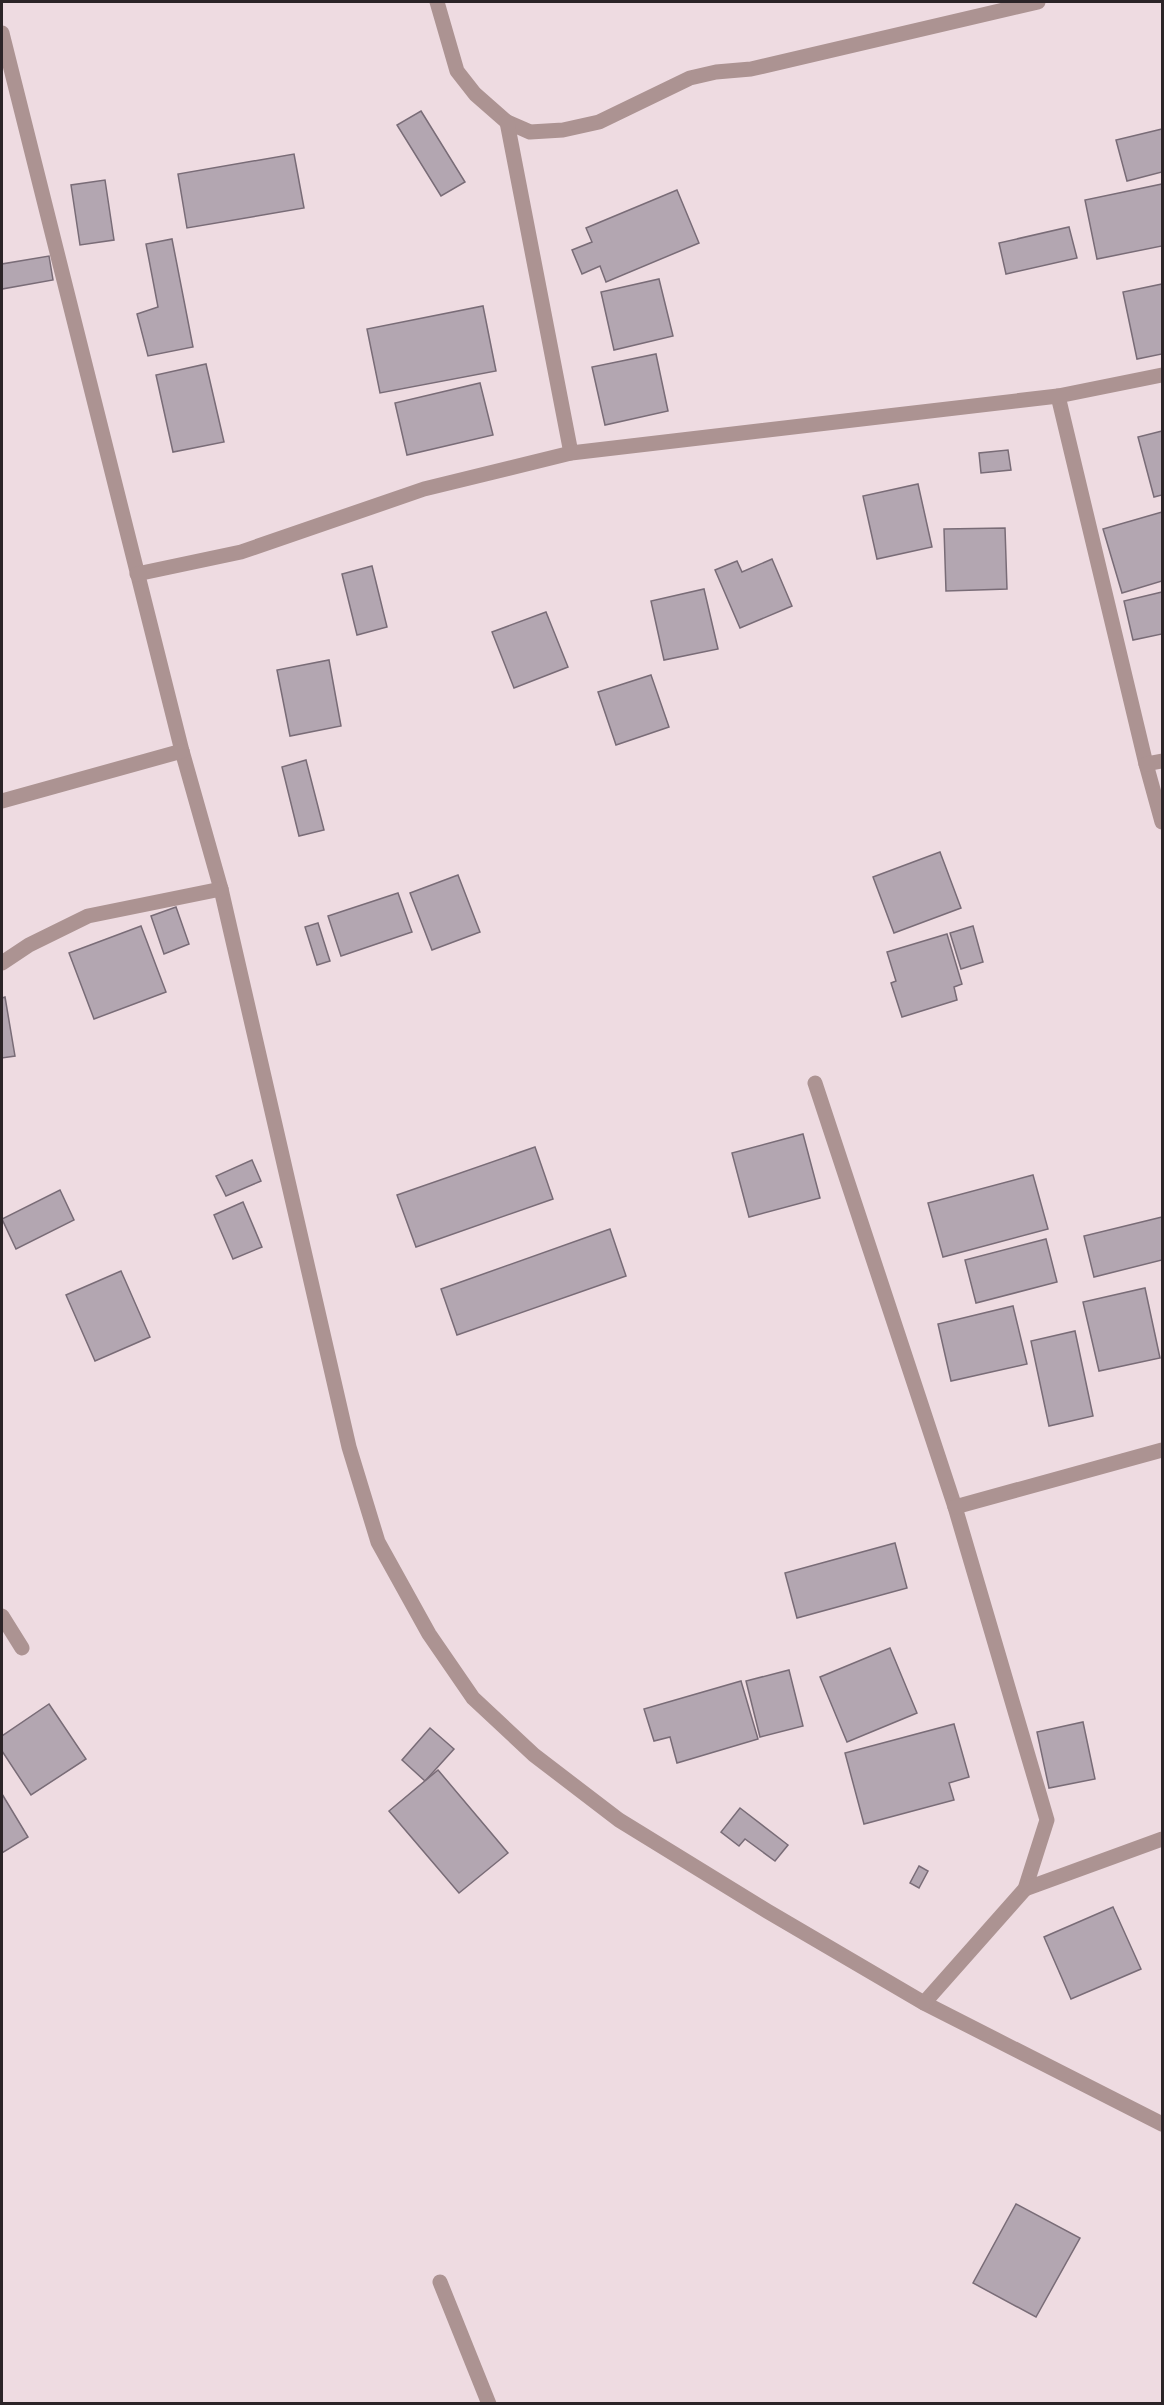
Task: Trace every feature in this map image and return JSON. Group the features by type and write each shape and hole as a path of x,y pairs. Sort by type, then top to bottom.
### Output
{"street":[{"path":"437,2 457,71 475,94 507,122 530,132 599,122 690,78 716,72 751,69 1038,2"},
{"path":"2,33 182,751 221,889 349,1447 378,1542 429,1634 473,1698 534,1755 619,1820 767,1911 924,2003 1162,2124"},
{"path":"507,122 570,453"},
{"path":"137,574 242,552 424,489 570,453 1058,396 1162,375"},
{"path":"1058,396 1162,822"},
{"path":"2,801 182,751"},
{"path":"1146,764 1162,761"},
{"path":"2,963 29,945 88,916 221,889"},
{"path":"815,1083 955,1507 1047,1820 1025,1888 924,2003"},
{"path":"955,1507 1162,1450"},
{"path":"2,1616 22,1648"},
{"path":"1025,1888 1162,1839"},
{"path":"440,2282 489,2403"}],"building":[{"path":"421,111 465,182 441,196 397,125"},
{"path":"1162,129 1162,172 1127,181 1116,140"},
{"path":"294,154 304,208 187,228 178,174"},
{"path":"105,180 114,240 80,245 71,185"},
{"path":"1162,184 1162,246 1097,259 1085,200"},
{"path":"677,190 699,243 606,282 600,266 582,274 572,250 592,242 586,228"},
{"path":"1069,227 1077,258 1006,274 999,243"},
{"path":"172,239 193,347 148,356 137,314 158,307 146,244"},
{"path":"49,256 53,280 2,289 2,264"},
{"path":"659,279 673,336 614,350 601,292"},
{"path":"1162,284 1162,354 1137,359 1123,292"},
{"path":"483,306 496,371 380,393 367,329"},
{"path":"656,354 668,411 605,425 592,367"},
{"path":"206,364 224,442 173,452 156,375"},
{"path":"480,383 493,435 407,455 395,403"},
{"path":"1162,431 1162,495 1154,497 1138,437"},
{"path":"1008,450 1011,470 981,473 979,453"},
{"path":"918,484 932,547 877,559 863,496"},
{"path":"1162,512 1162,581 1122,593 1103,529"},
{"path":"1005,528 1007,589 946,591 944,529"},
{"path":"772,559 792,606 740,628 715,570 737,561 742,572"},
{"path":"372,566 387,627 357,635 342,574"},
{"path":"704,589 718,649 664,660 651,601"},
{"path":"1162,592 1162,634 1133,640 1124,601"},
{"path":"546,612 568,667 514,688 492,632"},
{"path":"329,660 341,726 290,736 277,670"},
{"path":"651,675 669,727 616,745 598,692"},
{"path":"306,760 324,830 299,836 282,767"},
{"path":"940,852 961,908 894,933 873,877"},
{"path":"458,875 480,932 432,950 410,893"},
{"path":"398,893 412,932 341,956 328,916"},
{"path":"176,907 189,944 164,954 151,916"},
{"path":"318,923 330,961 317,965 305,927"},
{"path":"141,926 166,992 94,1019 69,953"},
{"path":"973,926 983,962 961,969 950,933"},
{"path":"947,934 962,984 954,987 957,1000 902,1017 891,983 896,981 887,952"},
{"path":"5,997 15,1056 2,1058 2,998"},
{"path":"803,1134 820,1198 749,1217 732,1153"},
{"path":"535,1147 553,1199 416,1247 397,1195"},
{"path":"252,1160 261,1181 226,1196 216,1176"},
{"path":"1033,1175 1048,1229 943,1257 928,1203"},
{"path":"60,1190 74,1220 16,1249 2,1219"},
{"path":"243,1202 262,1247 233,1259 214,1215"},
{"path":"1162,1217 1162,1260 1094,1277 1084,1236"},
{"path":"610,1229 626,1276 457,1335 441,1289"},
{"path":"1046,1239 1057,1282 976,1303 965,1260"},
{"path":"121,1271 150,1337 95,1361 66,1295"},
{"path":"1145,1288 1160,1358 1099,1371 1083,1302"},
{"path":"1013,1306 1027,1364 951,1381 938,1324"},
{"path":"1075,1331 1093,1416 1049,1426 1031,1341"},
{"path":"895,1543 907,1588 797,1618 785,1573"},
{"path":"890,1648 917,1713 847,1742 820,1677"},
{"path":"789,1670 803,1726 760,1737 746,1681"},
{"path":"741,1681 758,1739 677,1763 670,1737 654,1741 644,1709"},
{"path":"49,1704 86,1759 31,1795 2,1751 2,1736"},
{"path":"1083,1722 1095,1779 1049,1788 1037,1732"},
{"path":"954,1724 969,1777 949,1783 954,1800 864,1824 845,1753"},
{"path":"430,1728 454,1749 425,1781 402,1760"},
{"path":"438,1770 508,1853 459,1893 389,1811"},
{"path":"2,1794 28,1837 2,1853"},
{"path":"740,1808 788,1845 775,1861 745,1839 739,1846 721,1832"},
{"path":"919,1866 928,1871 919,1888 910,1883"},
{"path":"1113,1907 1141,1969 1071,1999 1044,1937"},
{"path":"1016,2204 1080,2238 1036,2317 973,2283"}]}
